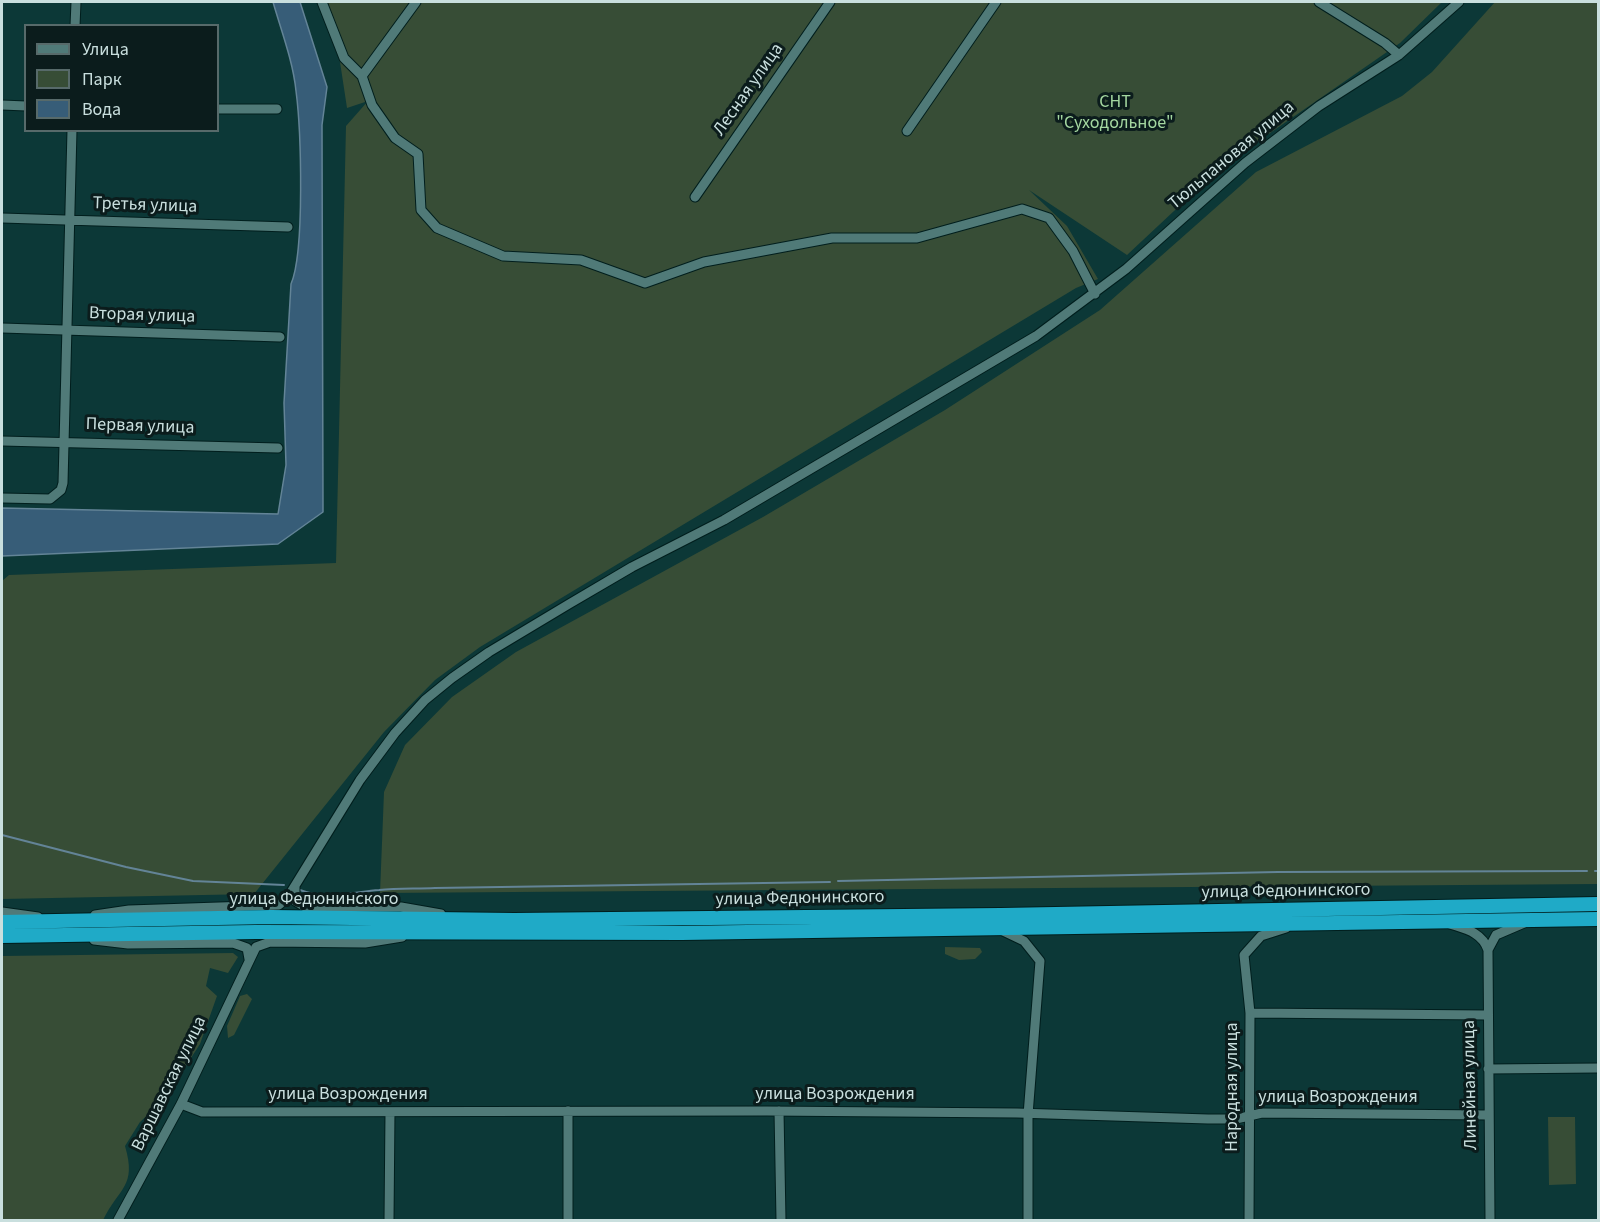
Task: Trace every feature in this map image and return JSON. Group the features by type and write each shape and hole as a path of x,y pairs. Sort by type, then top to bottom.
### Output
{"highway":[{"name":"улица Федюнинского","path":"2,936 57,925 271,917 473,920 1001,915 1599,904"},
{"name":"улица Федюнинского","path":"2,922 256,932 427,933 999,929 1599,920"}],"street":[{"path":"75,24 76,2"},
{"path":"322,2 344,58 362,76 372,105 395,138 418,154 421,210 437,228 503,256 581,260 645,283 704,262 832,238 917,238 1022,210 1049,218 1073,251 1095,294"},
{"path":"362,76 416,2"},
{"name":"Лесная улица","path":"695,197 830,2"},
{"path":"907,132 996,2"},
{"path":"1319,2 1386,43 1399,55"},
{"name":"Тюльпановая улица","path":"57,925 129,910 275,907 284,902 360,780 395,733 425,700 452,678 489,652 568,604 724,520 1036,336 1095,294 1245,163 1319,106 1399,55 1459,2"},
{"path":"2,105 24,106"},
{"path":"219,109 277,110"},
{"path":"2,498 50,499 56,496 63,483 72,132"},
{"name":"Третья улица","path":"2,218 288,227"},
{"name":"Вторая улица","path":"2,328 280,336"},
{"name":"Первая улица","path":"2,441 278,448"},
{"path":"296,884 294,898 304,907 401,908 473,920"},
{"path":"2,912 128,944 233,943 247,948 248,962"},
{"path":"1488,950 1499,933 1533,920"},
{"path":"1443,922 1474,932 1485,942 1488,950"},
{"name":"Народная улица","path":"1249,1221 1250,1013 1244,955 1261,936 1302,924"},
{"path":"999,929 1024,941 1040,961 1041,978 1033,1031 1028,1115 1028,1221"},
{"name":"Варшавская улица","path":"118,1221 181,1104 256,947 266,942 365,943 427,933"},
{"name":"Линейная улица","path":"1488,950 1490,1221"},
{"path":"1250,1013 1487,1015"},
{"path":"1488,1069 1599,1068"},
{"name":"улица Возрождения","path":"181,1104 202,1112 780,1111 1227,1119 1251,1114 1488,1115"},
{"path":"568,1111 568,1221"},
{"path":"780,1111 781,1221"},
{"path":"389,1221 390,1112"}],"green space":[{"name":"СНТ \"Суходольное\"","path":"317,2 1442,2 1400,43 1221,167 1127,255 1029,190 1067,226 1098,279 1076,288 480,647 435,680 384,732 254,894 2,899 2,581 9,575 336,563 346,126 368,101 347,108 340,62"},
{"path":"1495,2 1598,2 1598,884 380,893 384,792 405,745 452,697 516,652 763,517 945,410 1100,310 1256,172 1402,96 1432,72"},
{"path":"945,947 980,948 982,952 975,959 959,960 945,954"},
{"path":"233,953 238,957 228,973 210,968 206,986 217,996 200,1044 164,1100 140,1122 125,1146 129,1170 128,1179 103,1220 2,1220 2,956"},
{"path":"247,994 252,999 234,1035 228,1038 227,1026 240,996"},
{"path":"1548,1117 1575,1117 1576,1184 1549,1185"}],"water":[{"path":"273,2 300,2 327,87 322,125 323,512 278,544 2,556 2,508 278,514 286,465 284,403 291,284 298,246 301,190 298,109 294,80 290,57"}],"waterway":[{"path":"2,835 126,867 193,881 284,885"},
{"path":"838,881 1278,872 1587,871"},
{"path":"300,890 329,895 386,889 830,882"}]}
